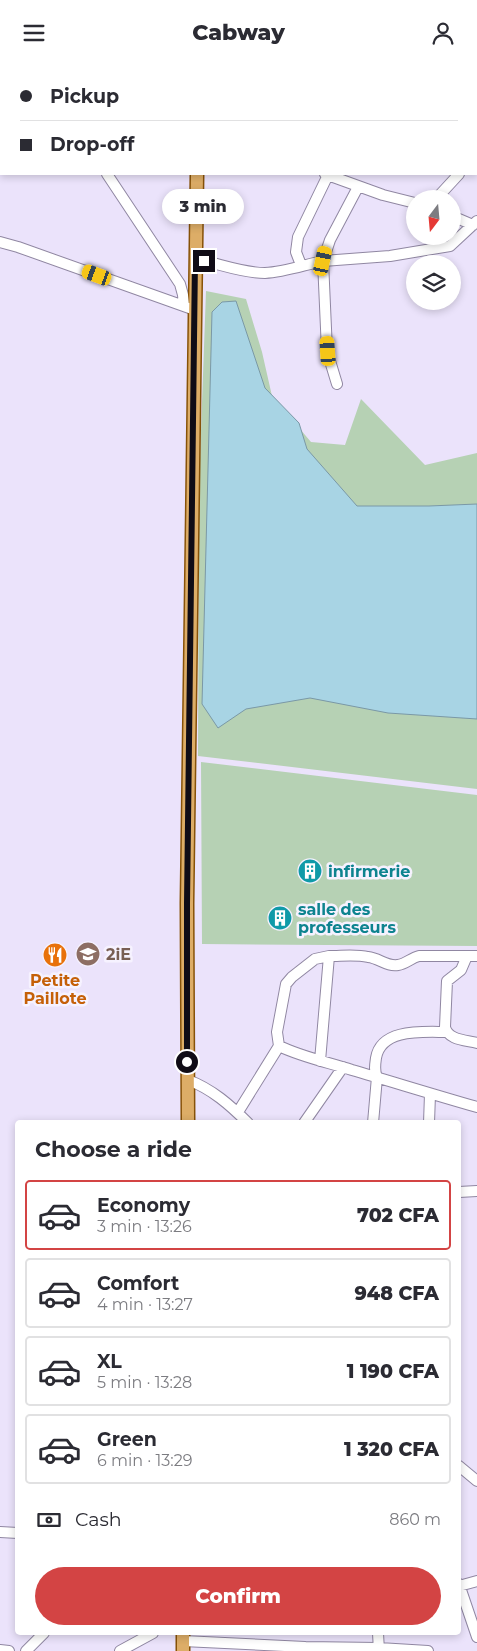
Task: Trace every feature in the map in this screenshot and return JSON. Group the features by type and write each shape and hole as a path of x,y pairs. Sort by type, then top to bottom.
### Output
{"main road":[{"path":"188,1120 189,308 195,259 196,175"}],"street":[{"path":"108,175 180,284 189,308"},
{"path":"301,265 296,252 298,237 327,175"},
{"path":"329,175 358,187 406,200"},
{"path":"444,190 458,175"},
{"path":"337,384 328,351 323,261 330,240 358,187"},
{"path":"195,259 230,268 264,273 323,261 390,256 450,246 474,228 461,221"},
{"path":"0,242 189,308"},
{"path":"238,1112 278,1046 277,1033 286,984 315,959 329,956 362,956 372,957 388,965 397,965 419,956 472,956"},
{"path":"320,1061 329,956"},
{"path":"472,956 447,981 445,1027 450,1037 477,1043"},
{"path":"373,1120 377,1077 375,1064 381,1045 396,1036 405,1034 446,1032"},
{"path":"278,1046 297,1055 477,1107"},
{"path":"306,1120 343,1067"},
{"path":"188,1080 204,1086 238,1112 245,1120"},
{"path":"428,1120 430,1094"},
{"path":"461,1192 477,1191"},
{"path":"461,1467 477,1481"},
{"path":"0,1532 15,1533"},
{"path":"461,1585 477,1581"},
{"path":"461,1591 477,1637"},
{"path":"26,1651 42,1635"},
{"path":"120,1651 149,1635"},
{"path":"250,1644 251,1635"},
{"path":"378,1635 379,1649"},
{"path":"183,1641 305,1649 428,1651"},
{"path":"0,1650 9,1651"}],"green space":[{"path":"206,291 246,299 262,352 272,396 311,442 345,445 361,399 425,465 477,453 477,789 198,756 199,486"},
{"path":"201,762 477,795 477,946 202,944"}],"water":[{"path":"236,301 265,388 299,423 307,449 357,506 477,504 477,719 388,713 310,698 246,709 218,728 202,704 212,312 222,302"}],"place":[{"name":"infirmerie","path":"310,871"},
{"name":"salle des professeurs","path":"280,918"},
{"name":"2iE","path":"88,954"},
{"name":"Petite Paillote","path":"55,955"}],"route":[{"path":"187,1062 186,951 195,259 204,261"}]}
